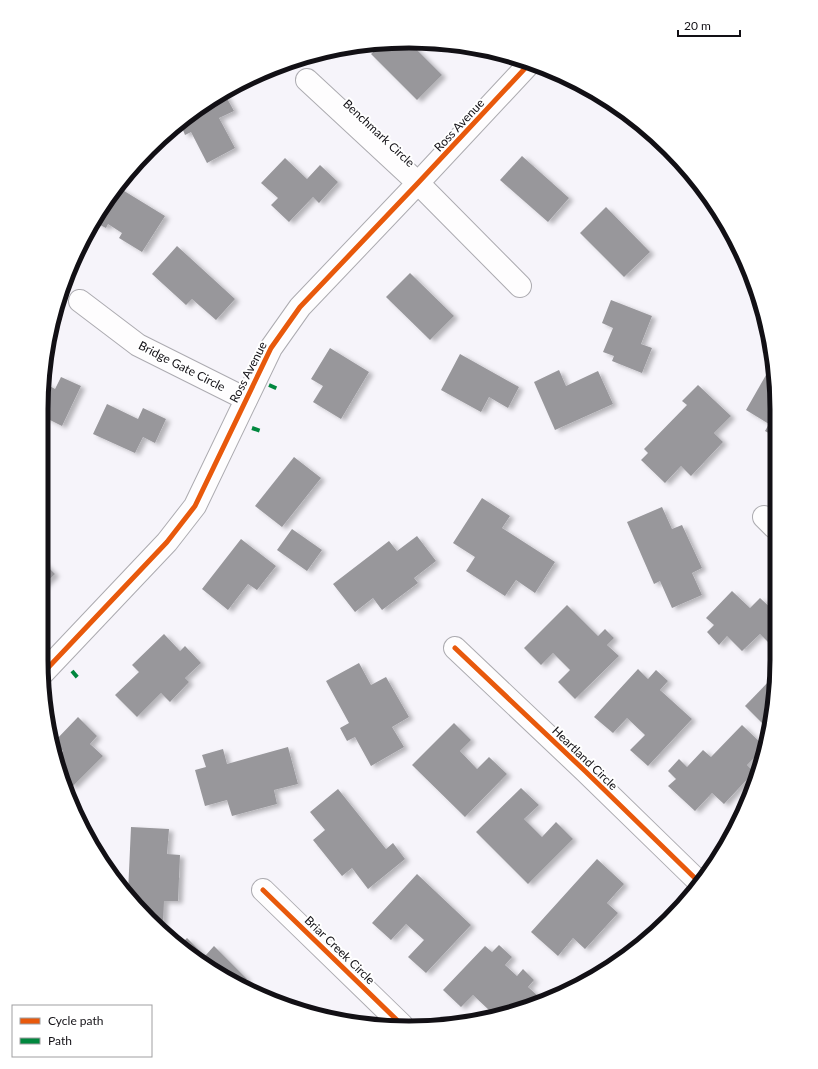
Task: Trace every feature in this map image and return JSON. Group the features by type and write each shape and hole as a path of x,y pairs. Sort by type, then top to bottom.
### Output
{"street":[{"name":"Ross Avenue","path":"48,667 167,542 195,506 271,348 300,307 526,67"},
{"name":"Benchmark Circle","path":"307,80 418,183 520,286"},
{"name":"Bridge Gate Circle","path":"80,301 138,345 246,399"},
{"name":"Heartland Circle","path":"454,648 585,771 696,879"},
{"name":"Briar Creek Circle","path":"263,890 397,1021"}],"building":[{"path":"415,48 442,75 417,100 371,54 376,50"},
{"path":"227,98 234,111 219,118 235,148 207,163 191,132 185,135 182,128 208,109"},
{"path":"522,156 569,198 548,222 500,180"},
{"path":"285,158 307,179 320,165 338,182 319,203 313,197 289,222 271,205 278,198 261,183"},
{"path":"122,190 165,216 142,252 119,238 122,233 108,224 106,228 98,224"},
{"path":"606,207 650,252 624,277 580,233"},
{"path":"177,246 235,299 216,320 192,299 186,305 152,274"},
{"path":"410,273 454,316 430,340 386,297"},
{"path":"611,300 652,316 641,344 652,348 642,373 612,361 614,356 603,352 613,328 602,323"},
{"path":"330,348 369,372 341,419 313,402 323,386 311,379"},
{"path":"460,354 519,387 508,408 489,397 481,412 441,390"},
{"path":"559,370 566,386 598,371 613,404 555,430 534,382"},
{"path":"766,375 768,376 769,385 770,434 765,431 769,424 746,410"},
{"path":"61,377 81,386 62,426 48,419 49,386 55,389"},
{"path":"698,385 731,416 714,433 723,442 691,476 681,466 665,483 641,460 648,453 644,449 687,405 682,401"},
{"path":"107,404 138,419 143,408 166,419 155,443 143,437 135,453 93,434"},
{"path":"294,457 321,478 282,527 255,506"},
{"path":"482,498 510,516 502,528 555,562 535,593 516,580 505,596 466,571 475,557 453,543"},
{"path":"662,507 672,529 682,525 702,568 692,573 702,595 672,608 660,581 654,584 627,522"},
{"path":"292,529 322,550 307,571 277,550"},
{"path":"417,536 436,561 414,578 418,583 382,610 373,598 355,612 333,584 389,541 397,551"},
{"path":"241,539 276,566 257,590 248,584 228,610 202,589"},
{"path":"48,567 55,574 48,581"},
{"path":"732,591 750,608 760,598 770,607 770,640 768,642 760,634 742,651 727,636 719,645 707,632 714,625 706,618"},
{"path":"567,605 598,636 605,629 614,638 607,645 619,656 575,699 558,682 570,670 553,653 541,665 524,648"},
{"path":"164,634 180,651 185,646 201,663 185,678 189,682 170,702 161,693 137,717 115,695 139,672 132,665"},
{"path":"359,663 371,685 386,677 409,717 392,727 404,747 371,766 355,737 347,741 340,728 349,723 326,681"},
{"path":"638,669 648,679 656,670 668,681 660,690 692,719 648,766 630,750 645,735 627,718 613,733 594,717"},
{"path":"769,681 764,725 745,706"},
{"path":"78,717 97,736 90,744 103,756 72,787 60,753 63,751 59,747 57,739"},
{"path":"454,723 471,740 460,751 477,769 489,757 507,774 465,817 412,765"},
{"path":"742,725 760,742 758,754 747,765 753,771 751,775 724,804 712,793 695,811 668,786 676,779 668,771 679,759 687,767 703,750 711,757"},
{"path":"288,747 298,784 274,790 277,804 232,816 227,800 205,806 195,770 206,767 202,755 223,749 227,764"},
{"path":"521,788 539,805 524,819 542,837 556,822 573,839 528,884 476,832"},
{"path":"338,789 386,849 393,843 405,859 368,889 352,868 342,876 313,840 325,830 310,812"},
{"path":"131,827 169,829 167,854 180,855 178,901 164,901 163,924 128,886"},
{"path":"597,859 624,884 607,903 618,913 585,949 573,938 558,956 531,932"},
{"path":"417,874 471,925 426,973 408,957 424,940 406,924 391,940 372,923"},
{"path":"187,938 205,956 214,946 247,979 244,981 228,973 184,941"},
{"path":"499,945 512,957 505,965 517,976 523,969 534,980 528,987 538,996 536,998 489,1012 473,995 461,1007 443,990 485,946 492,952"}],"marked path":[{"path":"269,385 278,389"},
{"path":"252,428 261,431"},
{"path":"72,671 78,678"}],"cycle path":[{"path":"48,667 167,542 195,506 271,348 300,307 526,67"},
{"path":"455,648 696,879"},
{"path":"263,890 397,1021"}]}
